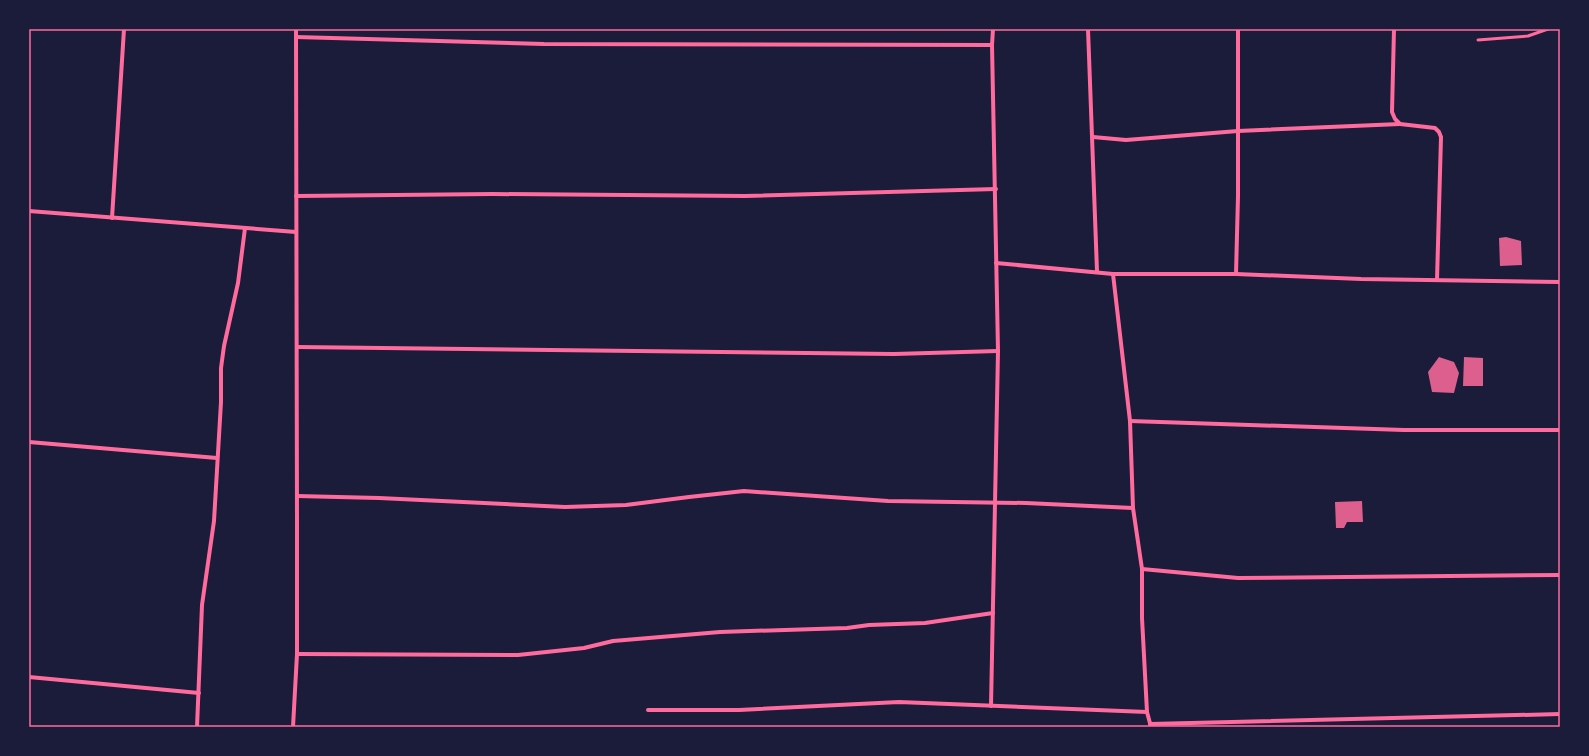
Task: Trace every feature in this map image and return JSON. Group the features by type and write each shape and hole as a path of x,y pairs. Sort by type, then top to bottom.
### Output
{"street":[{"path":"112,218 124,29"},
{"path":"293,727 297,654 296,29"},
{"path":"991,706 998,351 992,45 993,29"},
{"path":"1088,29 1097,271"},
{"path":"1236,274 1238,196 1238,29"},
{"path":"1394,29 1392,112 1394,119 1400,124"},
{"path":"296,37 544,44 992,45"},
{"path":"1093,137 1126,140 1238,131 1400,124 1435,128 1441,137 1437,280"},
{"path":"296,196 493,194 745,196 996,189"},
{"path":"29,212 296,232"},
{"path":"197,727 202,605 214,522 221,402 221,368 224,346 238,283 245,228"},
{"path":"996,263 1097,271 1113,274 1236,274 1361,279 1560,282"},
{"path":"1113,274 1130,421 1132,508 1142,569 1142,618 1147,712 1150,726 1560,714"},
{"path":"297,348 894,354 998,351"},
{"path":"1130,421 1404,430 1560,430"},
{"path":"29,442 217,458"},
{"path":"297,496 379,498 566,507 626,505 689,496 744,491 888,501 995,502 1132,508"},
{"path":"1142,569 1238,578 1560,575"},
{"path":"297,654 518,655 584,648 621,641 720,632 847,628 869,625 925,623 993,613"},
{"path":"29,677 199,693"},
{"path":"648,710 739,710 899,702 1147,712"}],"lane":[{"path":"1478,40 1528,36 1548,29"}],"building":[{"path":"1506,237 1521,241 1522,265 1500,266 1499,238"},
{"path":"1439,357 1454,362 1459,373 1454,393 1432,392 1428,372"},
{"path":"1464,357 1483,358 1483,386 1463,386"},
{"path":"1362,501 1363,522 1347,522 1344,528 1336,528 1335,502"}]}
